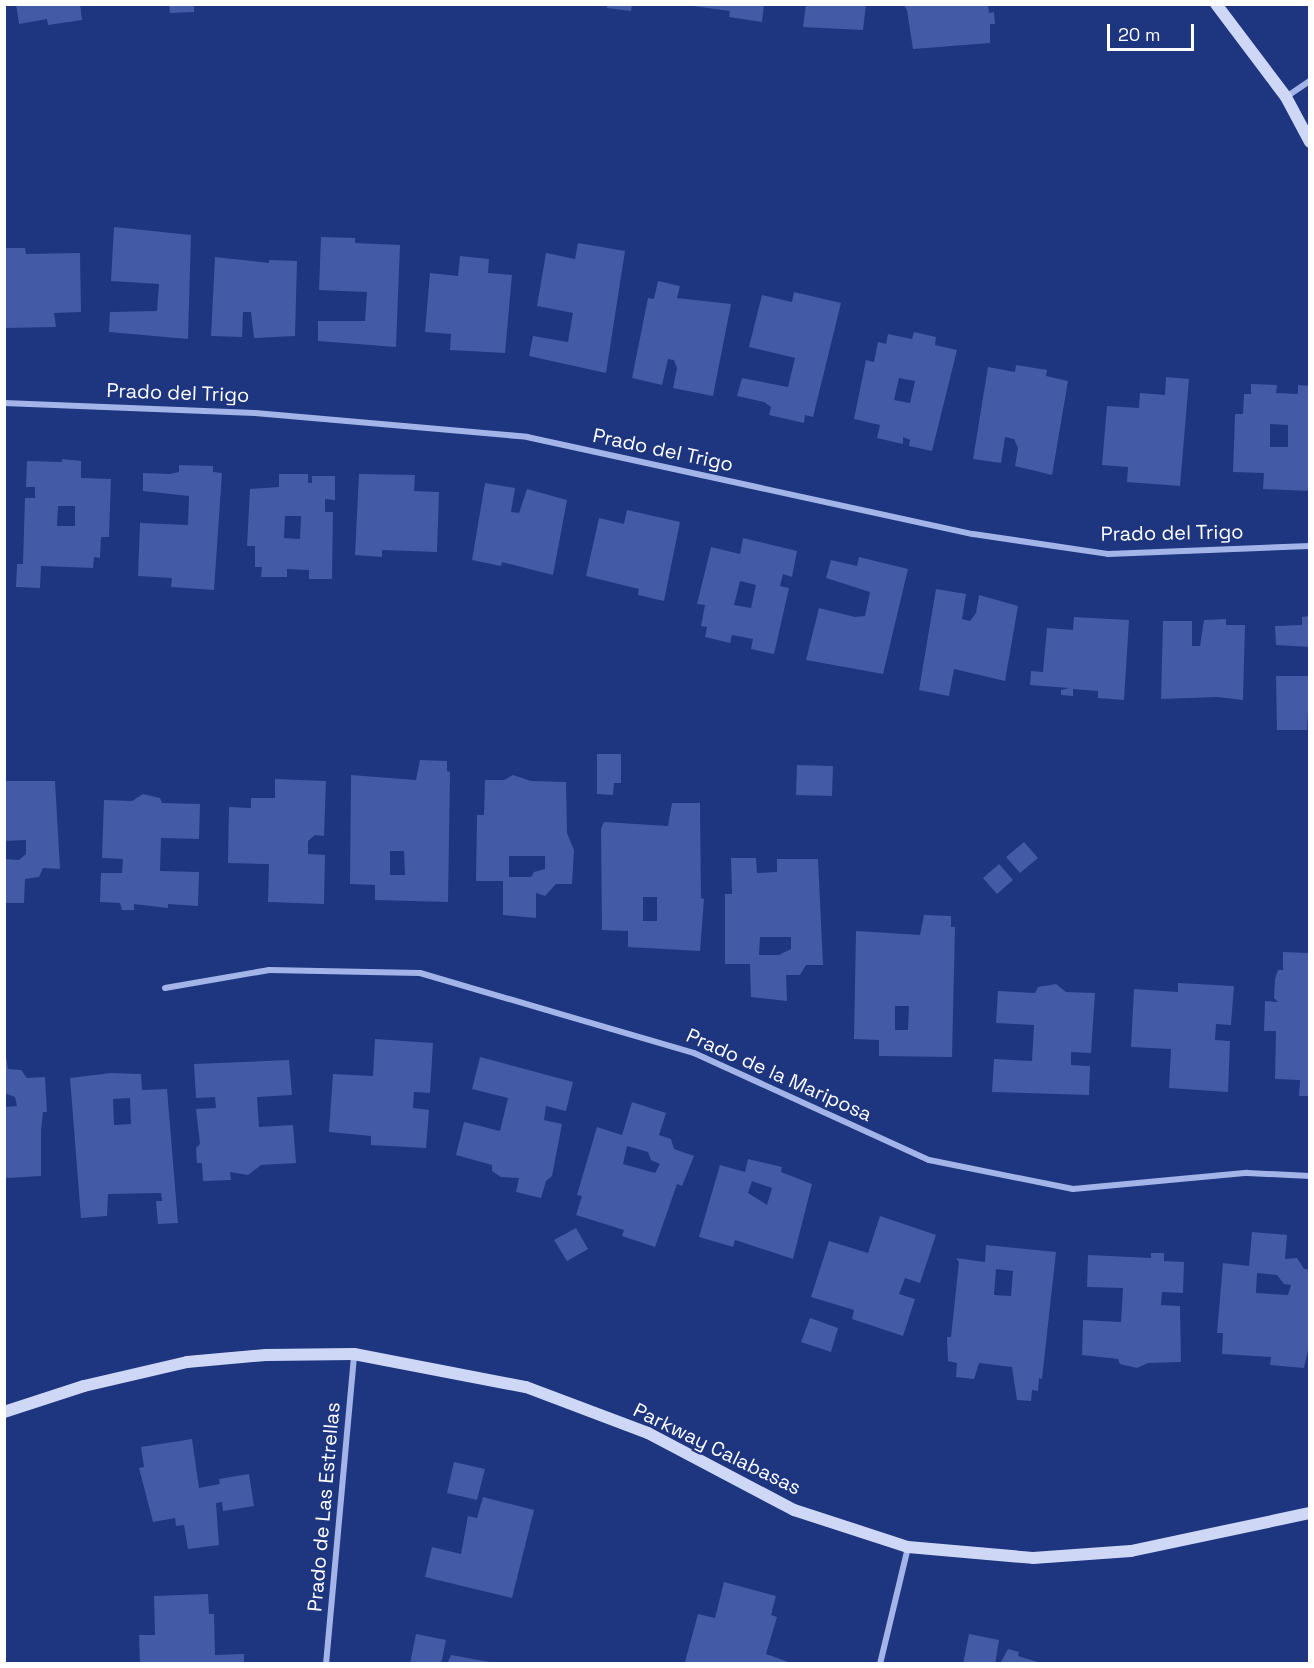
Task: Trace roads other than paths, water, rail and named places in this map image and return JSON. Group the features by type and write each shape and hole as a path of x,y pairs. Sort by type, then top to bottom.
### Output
{"street":[{"path":"1216,4 1286,98 1310,141"},
{"path":"1286,98 1310,81"},
{"name":"Prado del Trigo","path":"4,403 255,412 527,437 973,534 1108,554 1310,546"},
{"name":"Prado de la Mariposa","path":"165,988 269,970 420,973 694,1053 929,1160 1073,1190 1247,1173 1310,1176"},
{"name":"Parkway Calabasas","path":"4,1412 84,1386 187,1362 266,1355 354,1354 526,1387 648,1433 794,1510 908,1546 1033,1558 1131,1551 1310,1513"},
{"name":"Prado de Las Estrellas","path":"326,1664 354,1354"},
{"path":"880,1664 908,1546"}]}
